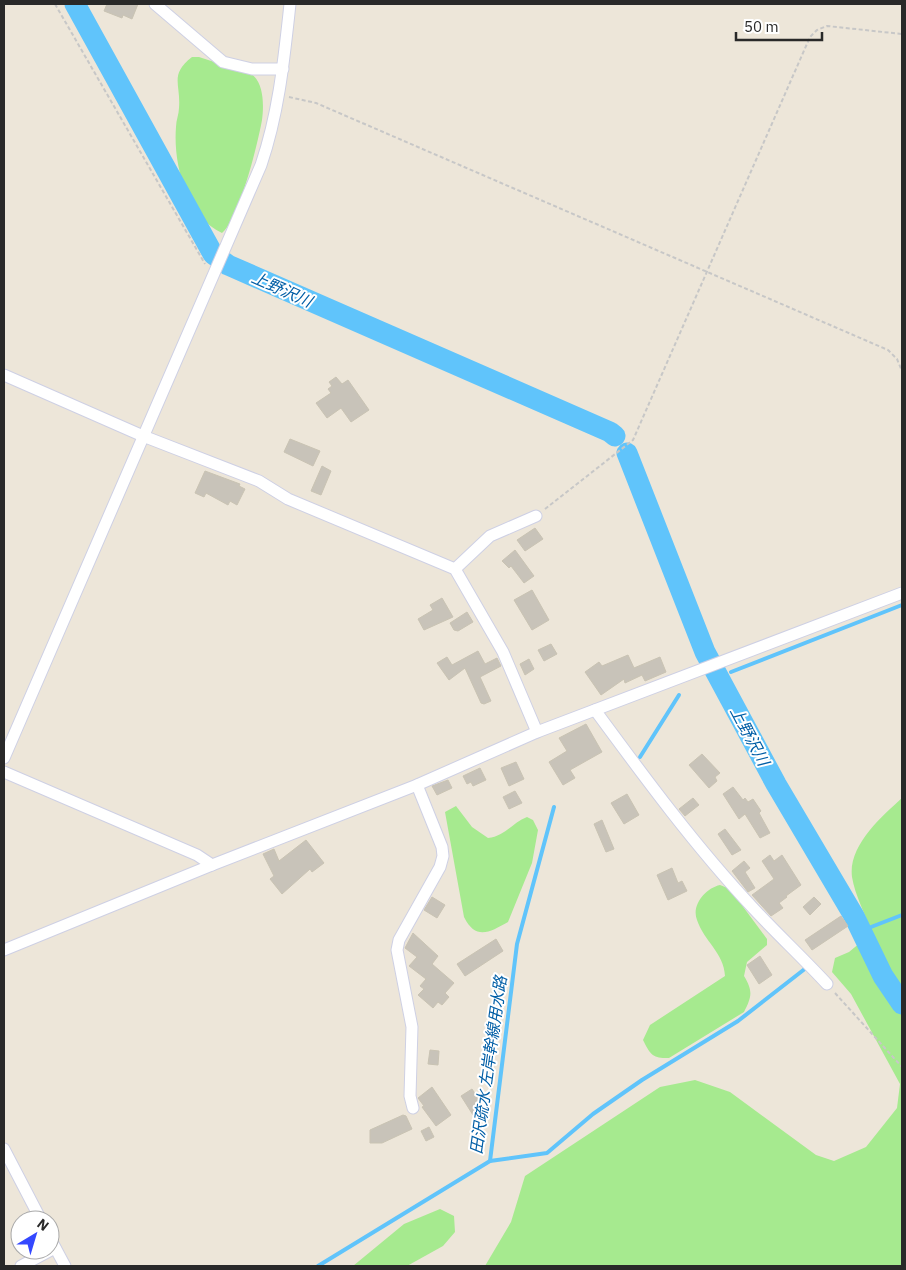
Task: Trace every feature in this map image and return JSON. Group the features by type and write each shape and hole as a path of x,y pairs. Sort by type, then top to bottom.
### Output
{"street":[{"path":"154,4 223,62 252,69 283,69"},
{"path":"4,758 260,165 272,133 280,95 290,4"},
{"path":"4,375 143,436 259,481 288,499 455,569 503,652 537,732"},
{"path":"455,569 490,536 536,516"},
{"path":"4,950 212,865 417,785 537,732 902,593"},
{"path":"595,710 678,822 714,865 753,909 827,984"},
{"path":"4,772 197,855 212,865"},
{"path":"413,1108 410,1096 412,1027 397,950 399,940 440,867 443,856 442,847 417,785"},
{"path":"4,1149 36,1210"}],"path":[{"path":"55,4 214,273"},
{"path":"536,516 633,440 810,37 817,30 827,26 902,34"},
{"path":"280,95 316,103 888,350 897,359 902,371"},
{"path":"827,984 902,1067"}],"green space":[{"path":"192,57 199,57 251,74 261,88 262,120 252,162 235,213 222,233 199,214 191,202 184,188 177,157 178,75 185,63"},
{"path":"902,798 902,1266 485,1266 511,1222 525,1176 660,1087 695,1080 730,1092 816,1155 834,1161 866,1147 897,1108 900,1084 851,994 832,972 835,958 849,952 872,933 852,877 852,865 855,854 876,823"},
{"path":"456,806 472,827 488,838 499,835 527,817 533,820 538,830 532,863 508,922 489,931 478,932 469,925 464,917 445,812"},
{"path":"720,885 730,889 767,939 767,945 747,962 744,976 750,990 749,1002 744,1012 669,1058 659,1058 650,1052 643,1040 650,1025 725,976 721,960 700,927 696,914 698,903 705,893"},
{"path":"440,1209 454,1216 455,1232 443,1246 407,1266 353,1266 404,1224"}],"building":[{"path":"107,4 138,4 132,19 123,15 122,18 104,11"},
{"path":"336,377 342,384 348,380 369,410 351,422 341,408 327,418 316,403 331,393 328,389 332,386 329,382"},
{"path":"290,439 320,451 313,466 284,452"},
{"path":"322,466 331,471 321,495 311,491"},
{"path":"205,471 240,484 239,486 245,489 237,505 230,501 228,505 206,493 204,497 195,493"},
{"path":"535,528 543,539 525,551 517,540"},
{"path":"515,550 534,576 524,583 511,566 509,568 502,561"},
{"path":"532,590 549,620 532,630 514,600"},
{"path":"442,598 453,617 424,630 418,619 433,610 430,605"},
{"path":"467,612 473,622 458,631 454,630 450,623"},
{"path":"551,644 557,654 544,661 538,650"},
{"path":"478,651 485,664 497,658 501,666 480,677 491,701 484,704 481,703 465,668 449,680 437,663 447,657 452,665"},
{"path":"628,655 634,668 660,657 666,672 645,681 642,675 625,683 624,679 601,695 585,672 599,662 602,666"},
{"path":"529,659 534,669 525,675 520,664"},
{"path":"586,724 602,752 570,770 575,778 563,785 549,762 567,751 559,738"},
{"path":"702,754 720,773 715,777 717,781 709,788 689,765"},
{"path":"516,762 524,779 509,786 501,768"},
{"path":"480,768 486,780 473,786 471,782 467,784 463,776"},
{"path":"448,780 452,788 437,795 432,786"},
{"path":"733,787 743,800 745,798 748,802 753,799 761,811 759,813 770,833 760,838 745,814 739,819 723,794"},
{"path":"515,791 522,803 509,809 503,797"},
{"path":"627,794 639,815 624,824 611,803"},
{"path":"693,798 699,805 685,816 679,809"},
{"path":"602,820 614,849 606,852 594,824"},
{"path":"725,829 741,850 732,855 718,834"},
{"path":"306,840 324,863 312,872 310,869 282,894 270,879 274,876 263,854 274,849 279,861"},
{"path":"770,855 774,861 782,855 801,885 779,903 783,908 771,916 752,895 774,879 762,861"},
{"path":"744,861 750,868 745,872 755,888 748,892 732,871"},
{"path":"672,868 678,883 682,881 687,891 668,900 657,875"},
{"path":"432,897 445,905 437,918 424,910"},
{"path":"814,897 821,904 810,915 803,907"},
{"path":"841,916 848,926 812,950 805,940"},
{"path":"413,933 438,956 432,964 454,983 445,993 449,997 442,1005 438,1002 433,1008 418,995 424,989 420,986 426,979 409,966 417,957 405,948"},
{"path":"496,939 503,951 465,976 457,964"},
{"path":"760,956 772,975 759,984 747,965"},
{"path":"430,1050 439,1051 438,1065 428,1064"},
{"path":"432,1087 451,1115 436,1126 422,1107 424,1106 418,1098"},
{"path":"472,1089 484,1107 473,1115 461,1096"},
{"path":"403,1115 406,1116 412,1129 382,1143 370,1143 370,1130"},
{"path":"429,1127 434,1137 426,1141 421,1131"}],"waterway":[{"name":"上野沢川","path":"75,4 213,254 228,265 610,432 615,436"},
{"name":"上野沢川","path":"627,453 705,652 776,784 854,916 883,976 902,1004"},
{"name":"田沢疏水 左岸幹線用水路","path":"731,672 902,605"},
{"name":"田沢疏水 左岸幹線用水路","path":"640,757 679,695"},
{"name":"田沢疏水 左岸幹線用水路","path":"490,1161 517,944 554,807"},
{"path":"871,927 902,915"},
{"path":"318,1266 490,1161 547,1153 593,1114 642,1080 738,1021 806,968"}]}
